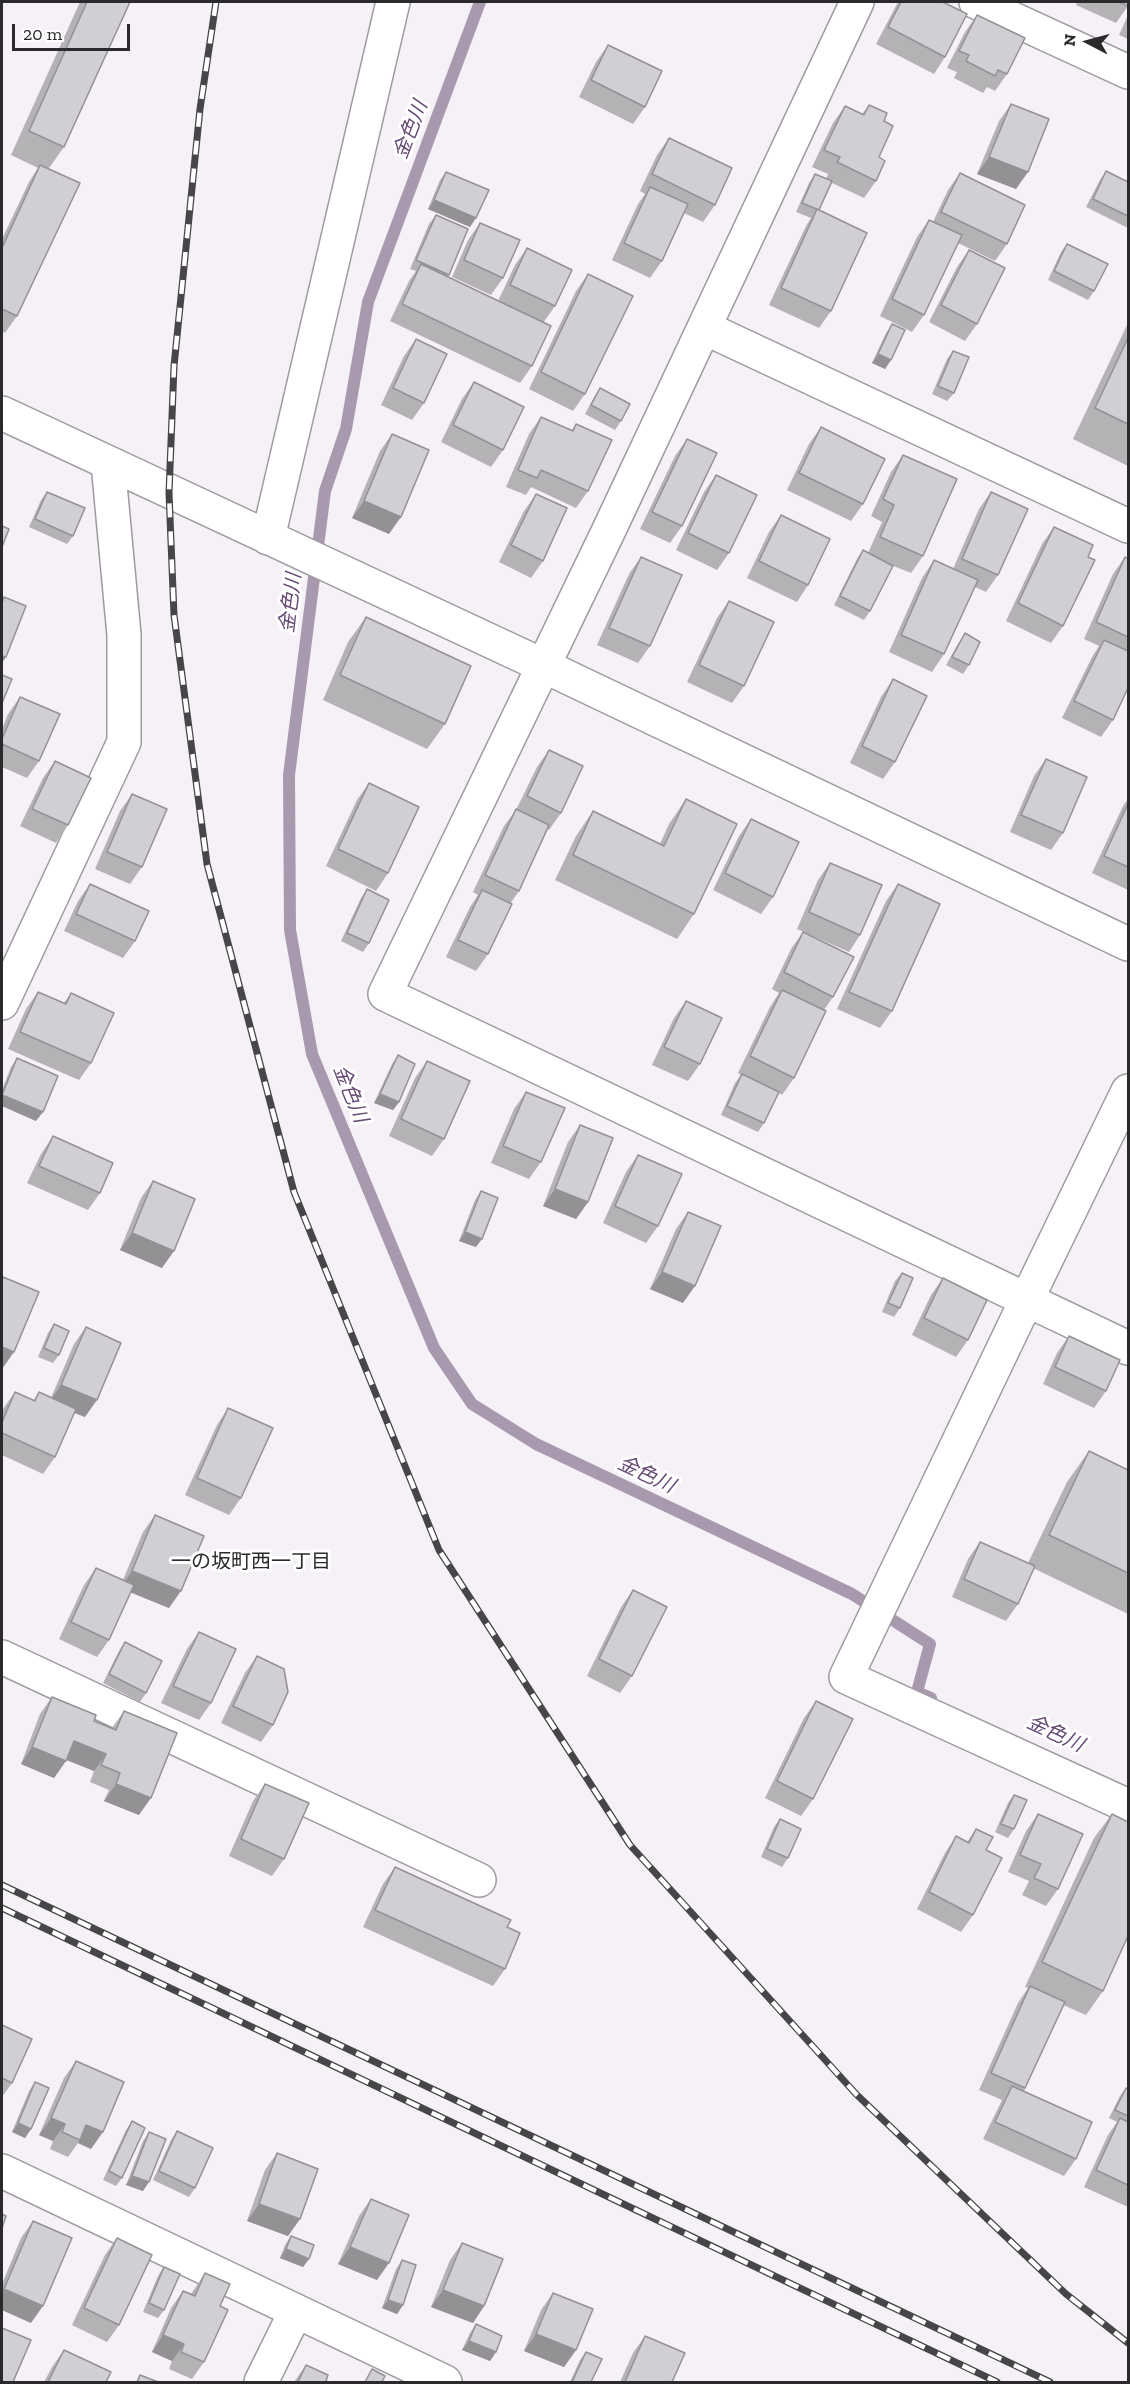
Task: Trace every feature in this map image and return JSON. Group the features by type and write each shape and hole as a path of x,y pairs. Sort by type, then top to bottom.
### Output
{"street":[{"path":"268,538 393,2"},
{"path":"857,2 705,328 385,994 1128,1348"},
{"path":"976,2 1128,72"},
{"path":"705,328 1128,526"},
{"path":"2,413 544,666 1128,944"},
{"path":"5,988 124,742 124,635 108,464"},
{"path":"1128,1091 846,1677 1128,1806"},
{"path":"2,1657 479,1880"},
{"path":"2,2171 445,2382"},
{"path":"261,2382 296,2311"}],"building":[{"path":"87,2 130,2 64,147 29,131"},
{"path":"901,2 943,2 967,14 945,57 888,27"},
{"path":"977,15 1025,38 1007,74 998,70 995,76 966,61 969,55 959,51"},
{"path":"608,45 662,71 645,107 591,80"},
{"path":"1011,104 1049,119 1028,172 989,157"},
{"path":"869,105 887,113 884,121 893,126 879,157 885,161 876,181 837,162 840,157 824,150 845,106 864,115"},
{"path":"669,138 732,168 715,205 652,174"},
{"path":"40,165 80,183 17,316 2,309 2,248"},
{"path":"1106,171 1128,182 1128,216 1093,199"},
{"path":"446,172 489,190 476,218 434,200"},
{"path":"960,173 1025,205 1007,244 941,212"},
{"path":"815,174 832,181 819,210 802,203"},
{"path":"650,187 688,204 662,261 624,243"},
{"path":"817,209 867,233 831,311 781,288"},
{"path":"436,215 468,229 449,275 416,260"},
{"path":"929,220 962,235 924,315 892,299"},
{"path":"480,223 520,240 503,278 464,260"},
{"path":"1067,244 1108,264 1094,291 1054,271"},
{"path":"527,248 572,270 555,306 510,285"},
{"path":"969,250 1005,268 977,324 941,305"},
{"path":"421,264 551,326 532,366 402,304"},
{"path":"588,274 633,296 585,394 541,372"},
{"path":"892,324 905,330 891,360 878,354"},
{"path":"1128,338 1128,424 1095,408"},
{"path":"416,339 447,354 424,403 393,388"},
{"path":"953,351 969,357 954,393 938,386"},
{"path":"474,382 524,407 503,450 453,425"},
{"path":"600,388 630,404 621,421 591,405"},
{"path":"541,417 573,431 576,424 612,440 588,491 541,470 537,478 518,470"},
{"path":"821,427 885,459 863,504 799,473"},
{"path":"392,434 429,450 401,517 364,501"},
{"path":"687,439 717,453 682,526 652,512"},
{"path":"903,455 957,479 923,556 880,537 894,505 883,499"},
{"path":"716,475 757,495 729,553 688,533"},
{"path":"47,492 85,508 73,536 35,519"},
{"path":"991,492 1028,509 998,575 962,559"},
{"path":"536,494 567,508 543,561 511,545"},
{"path":"781,515 830,539 808,585 759,561"},
{"path":"2,526 9,529 2,547"},
{"path":"1054,527 1093,545 1088,557 1095,560 1063,626 1018,603"},
{"path":"863,550 893,566 870,611 840,596"},
{"path":"641,557 682,575 650,646 609,628"},
{"path":"1125,557 1128,559 1128,637 1096,622"},
{"path":"934,560 978,580 944,654 901,635"},
{"path":"4,597 26,606 6,657 2,656"},
{"path":"729,601 774,622 744,686 699,665"},
{"path":"366,617 471,666 445,724 340,675"},
{"path":"965,633 980,642 969,665 952,657"},
{"path":"1104,640 1128,651 1128,688 1113,720 1074,701"},
{"path":"2,675 12,679 2,703"},
{"path":"893,679 927,696 895,762 862,746"},
{"path":"20,697 60,714 39,761 2,744"},
{"path":"549,750 583,766 561,813 527,796"},
{"path":"1046,759 1087,777 1063,833 1021,815"},
{"path":"55,761 91,778 68,825 32,809"},
{"path":"369,783 419,807 388,873 338,849"},
{"path":"132,794 167,809 142,867 107,852"},
{"path":"686,799 737,824 694,914 573,855 593,811 664,846"},
{"path":"1128,804 1128,867 1104,856"},
{"path":"516,809 549,825 519,891 485,875"},
{"path":"751,819 799,842 773,897 725,873"},
{"path":"830,863 882,885 860,935 809,912"},
{"path":"90,884 149,911 135,941 76,914"},
{"path":"898,884 940,904 892,1011 849,992"},
{"path":"367,889 389,900 369,943 347,933"},
{"path":"482,890 512,904 488,954 458,940"},
{"path":"803,932 854,957 833,997 784,972"},
{"path":"782,990 826,1011 794,1078 750,1056"},
{"path":"38,992 66,1004 71,993 114,1013 91,1063 20,1032"},
{"path":"686,1001 722,1018 700,1064 664,1047"},
{"path":"398,1055 415,1064 399,1102 380,1094"},
{"path":"17,1058 58,1076 43,1112 2,1095"},
{"path":"427,1061 470,1081 444,1139 401,1119"},
{"path":"742,1074 779,1092 764,1123 727,1106"},
{"path":"526,1092 565,1108 541,1162 503,1146"},
{"path":"580,1125 613,1138 588,1202 555,1189"},
{"path":"53,1136 113,1163 100,1193 39,1166"},
{"path":"638,1155 682,1174 658,1226 615,1206"},
{"path":"153,1181 195,1199 174,1251 132,1233"},
{"path":"481,1191 498,1198 482,1239 465,1232"},
{"path":"688,1212 721,1226 695,1286 662,1272"},
{"path":"902,1273 913,1278 900,1308 888,1303"},
{"path":"3,1277 39,1292 14,1352 2,1347"},
{"path":"943,1278 987,1300 968,1340 924,1318"},
{"path":"54,1324 69,1331 59,1355 44,1348"},
{"path":"86,1327 121,1343 97,1400 61,1385"},
{"path":"1069,1336 1120,1360 1106,1391 1055,1367"},
{"path":"15,1392 35,1401 39,1392 76,1409 55,1457 2,1433 2,1422"},
{"path":"228,1408 273,1428 241,1498 197,1478"},
{"path":"1089,1451 1128,1470 1128,1573 1049,1535"},
{"path":"155,1515 204,1536 181,1591 132,1571"},
{"path":"980,1542 1035,1566 1018,1604 964,1579"},
{"path":"96,1568 134,1585 109,1640 71,1622"},
{"path":"633,1590 667,1607 632,1676 599,1659"},
{"path":"199,1632 236,1649 211,1703 173,1686"},
{"path":"125,1642 162,1661 146,1693 109,1674"},
{"path":"257,1656 284,1669 288,1692 273,1725 233,1706"},
{"path":"52,1697 96,1715 94,1721 116,1730 124,1711 177,1733 151,1798 116,1784 120,1773 101,1765 106,1754 74,1741 66,1761 32,1747"},
{"path":"816,1701 853,1719 813,1799 777,1781"},
{"path":"265,1784 309,1803 284,1859 241,1839"},
{"path":"1014,1795 1027,1800 1014,1829 1001,1824"},
{"path":"1038,1814 1083,1834 1058,1889 1034,1878 1041,1864 1020,1855"},
{"path":"1112,1814 1128,1822 1128,1936 1103,1991 1042,1962"},
{"path":"780,1819 801,1829 788,1858 767,1849"},
{"path":"976,1829 993,1837 986,1850 1002,1858 973,1915 929,1892 956,1836 969,1843"},
{"path":"395,1867 511,1920 507,1927 520,1933 505,1969 375,1910"},
{"path":"1030,1986 1065,2002 1025,2088 991,2073"},
{"path":"2,2025 32,2039 12,2083 2,2078"},
{"path":"76,2061 124,2082 103,2132 86,2125 80,2140 62,2132 65,2124 51,2118"},
{"path":"35,2082 49,2088 31,2129 18,2123"},
{"path":"1012,2086 1092,2122 1076,2159 995,2122"},
{"path":"1126,2088 1128,2089 1128,2116 1115,2110"},
{"path":"1120,2118 1128,2122 1128,2185 1096,2170"},
{"path":"132,2121 145,2128 122,2178 109,2171"},
{"path":"177,2131 213,2148 195,2188 159,2171"},
{"path":"149,2132 166,2139 149,2182 132,2176"},
{"path":"277,2153 318,2169 300,2219 259,2204"},
{"path":"371,2199 409,2215 389,2263 350,2247"},
{"path":"2,2214 6,2216 2,2228"},
{"path":"33,2221 72,2238 43,2306 4,2289"},
{"path":"291,2236 314,2245 309,2259 286,2249"},
{"path":"117,2238 152,2255 119,2325 84,2308"},
{"path":"462,2243 503,2259 484,2306 443,2290"},
{"path":"402,2260 416,2265 403,2305 388,2300"},
{"path":"164,2267 180,2274 164,2310 149,2303"},
{"path":"205,2273 230,2284 220,2306 228,2310 204,2362 181,2352 184,2344 163,2335 183,2291 195,2296"},
{"path":"553,2293 593,2309 576,2350 536,2334"},
{"path":"476,2324 502,2336 496,2352 469,2341"},
{"path":"2,2328 31,2340 13,2382 2,2382"},
{"path":"645,2336 685,2353 672,2382 625,2382"},
{"path":"64,2350 111,2372 106,2382 48,2382"},
{"path":"586,2352 602,2359 591,2382 572,2382"},
{"path":"306,2365 328,2375 326,2381 328,2382 298,2382"},
{"path":"372,2369 385,2376 382,2382 365,2382"},
{"path":"140,2375 158,2382 137,2382"}],"waterway":[{"name":"金色川","path":"480,2 368,302 346,429 325,491 289,775 290,930 312,1054 434,1348 472,1404 536,1444 852,1594 930,1644 917,1692 931,1698"}],"railway":[{"path":"216,2 200,109 174,366 169,493 174,615 207,864 294,1192 439,1550 630,1845 856,2094 1066,2294 1128,2343"},
{"path":"2,1885 1050,2382"},
{"path":"2,1908 997,2382"}],"district":[{"name":"一の坂町西一丁目","path":"251,1562"}]}
